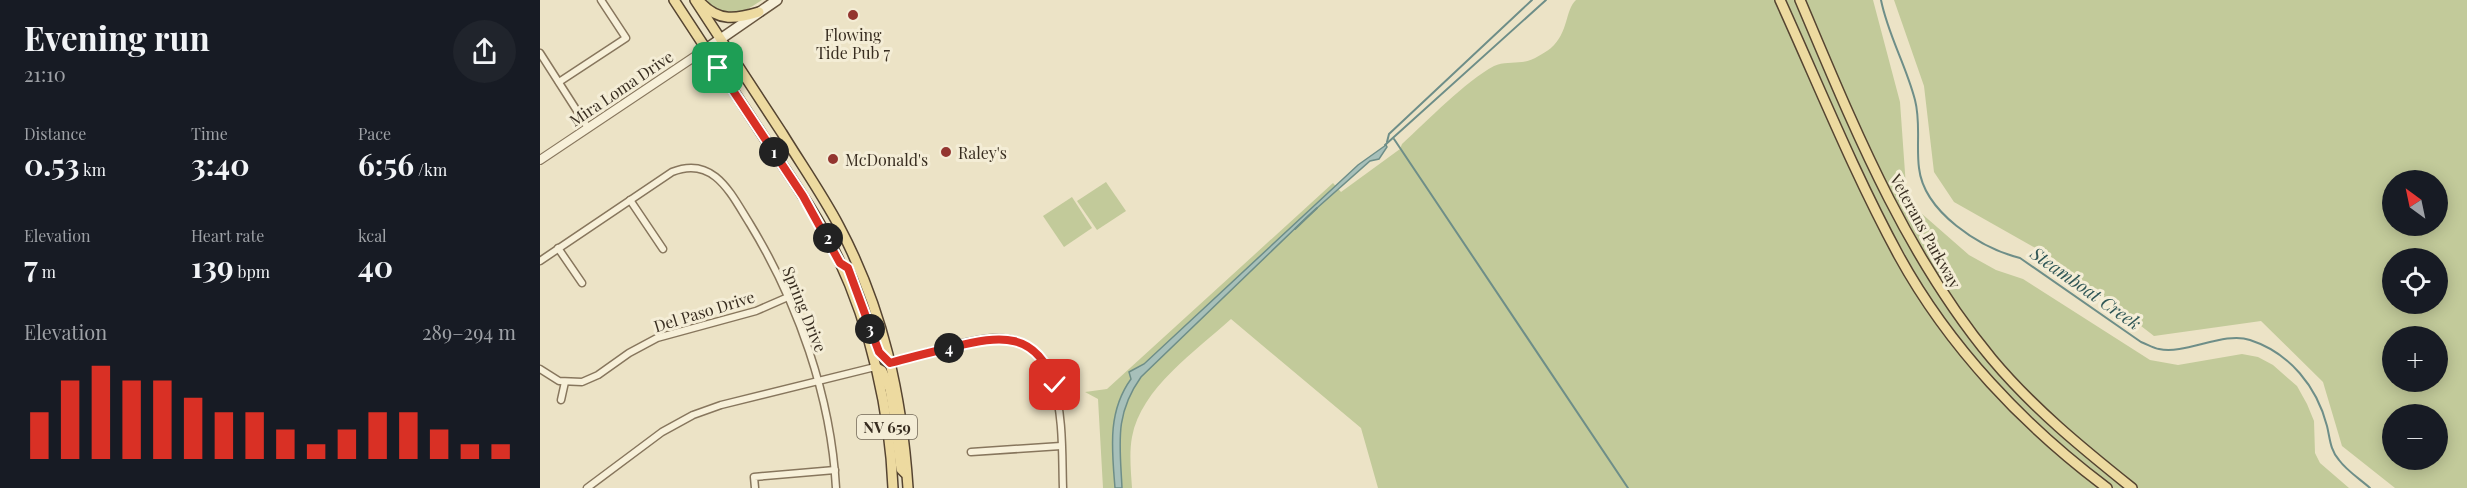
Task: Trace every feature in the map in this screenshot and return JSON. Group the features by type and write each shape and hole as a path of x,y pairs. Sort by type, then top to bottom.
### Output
{"main road":[{"name":"NV 659","path":"674,0 803,196 840,263 866,331 884,405 893,488"},
{"name":"NV 659","path":"696,0 840,227 874,307 900,401 908,488"},
{"path":"696,0 712,13 726,18 735,19 759,12"},
{"name":"Mira Loma Drive","path":"706,49 777,0"},
{"name":"Veterans Parkway","path":"1780,0 1856,170 1900,257 1936,313 1980,370 2018,412 2068,458 2107,488"},
{"name":"Veterans Parkway","path":"1800,0 1871,162 1916,250 1949,302 1992,358 2030,401 2077,444 2132,488"},
{"path":"840,263 848,268 879,352 890,363"},
{"path":"875,367 882,371 890,389 901,469 907,476"}],"street":[{"path":"559,82 626,38 601,0"},
{"name":"Mira Loma Drive","path":"540,160 706,49"},
{"path":"540,53 588,128"},
{"name":"Spring Drive","path":"630,200 672,172 687,168 710,172 722,182 761,243 788,297 817,381 829,431 836,488"},
{"path":"540,261 630,200 663,249"},
{"path":"558,248 582,283"},
{"name":"Del Paso Drive","path":"565,382 591,379 629,353 657,338 756,311 788,297"},
{"path":"890,363 991,338 1003,338 1024,345 1041,359 1052,376 1057,397 1063,488"},
{"path":"587,488 662,432 693,415 721,405 875,367"},
{"path":"540,369 551,377 565,382 561,400"},
{"path":"971,452 1061,447"},
{"path":"754,488 754,477 835,470"}],"green space":[{"path":"707,0 762,0 740,12 727,14 713,8"},
{"path":"1576,0 1873,0 1900,102 1906,187 1913,206 1969,255 1996,270 2023,279 2150,360 2178,365 2242,354 2258,357 2273,365 2297,386 2307,404 2314,421 2315,453 2320,463 2349,488 1378,488 1361,428 1231,319 1187,357 1146,402 1137,419 1132,437 1130,456 1132,488 1103,488 1098,399 1085,392 1107,389 1333,183 1341,192 1400,149 1402,144 1459,91 1494,66 1530,60 1551,48 1561,35 1570,9"},
{"path":"1894,0 2467,0 2467,488 2395,488 2342,446 2323,382 2261,321 2154,336 2053,258 1954,202 1934,172 1924,86"},
{"path":"1106,182 1126,211 1097,230 1077,201"},
{"path":"1072,197 1092,228 1064,247 1043,216"}],"water":[{"path":"1386,145 1379,159 1370,161 1308,216 1141,377 1126,404 1120,444 1122,488 1115,488 1113,432 1118,405 1131,379 1129,372 1144,364 1358,165"}],"waterway":[{"path":"1387,142 1389,134 1532,0"},
{"path":"1385,145 1546,0"},
{"name":"Steamboat Creek","path":"1881,0 1915,100 1918,117 1919,168 1923,184 1931,199 1956,226 1988,246 2020,258 2141,342 2152,347 2169,350 2181,349 2217,340 2240,338 2250,340 2278,353 2300,373 2309,385 2322,412 2336,456 2346,468 2370,488"},
{"path":"1394,139 1628,488"},
{"path":"1295,229 1317,208"}],"place":[{"name":"Flowing Tide Pub 7","path":"853,15"},
{"name":"Raley's","path":"946,152"},
{"name":"McDonald's","path":"833,159"}],"route":[{"path":"718,68 803,196 840,263 848,268 876,345 884,359 890,363 980,340 1003,338 1015,341 1032,350 1048,368 1055,385"}]}
